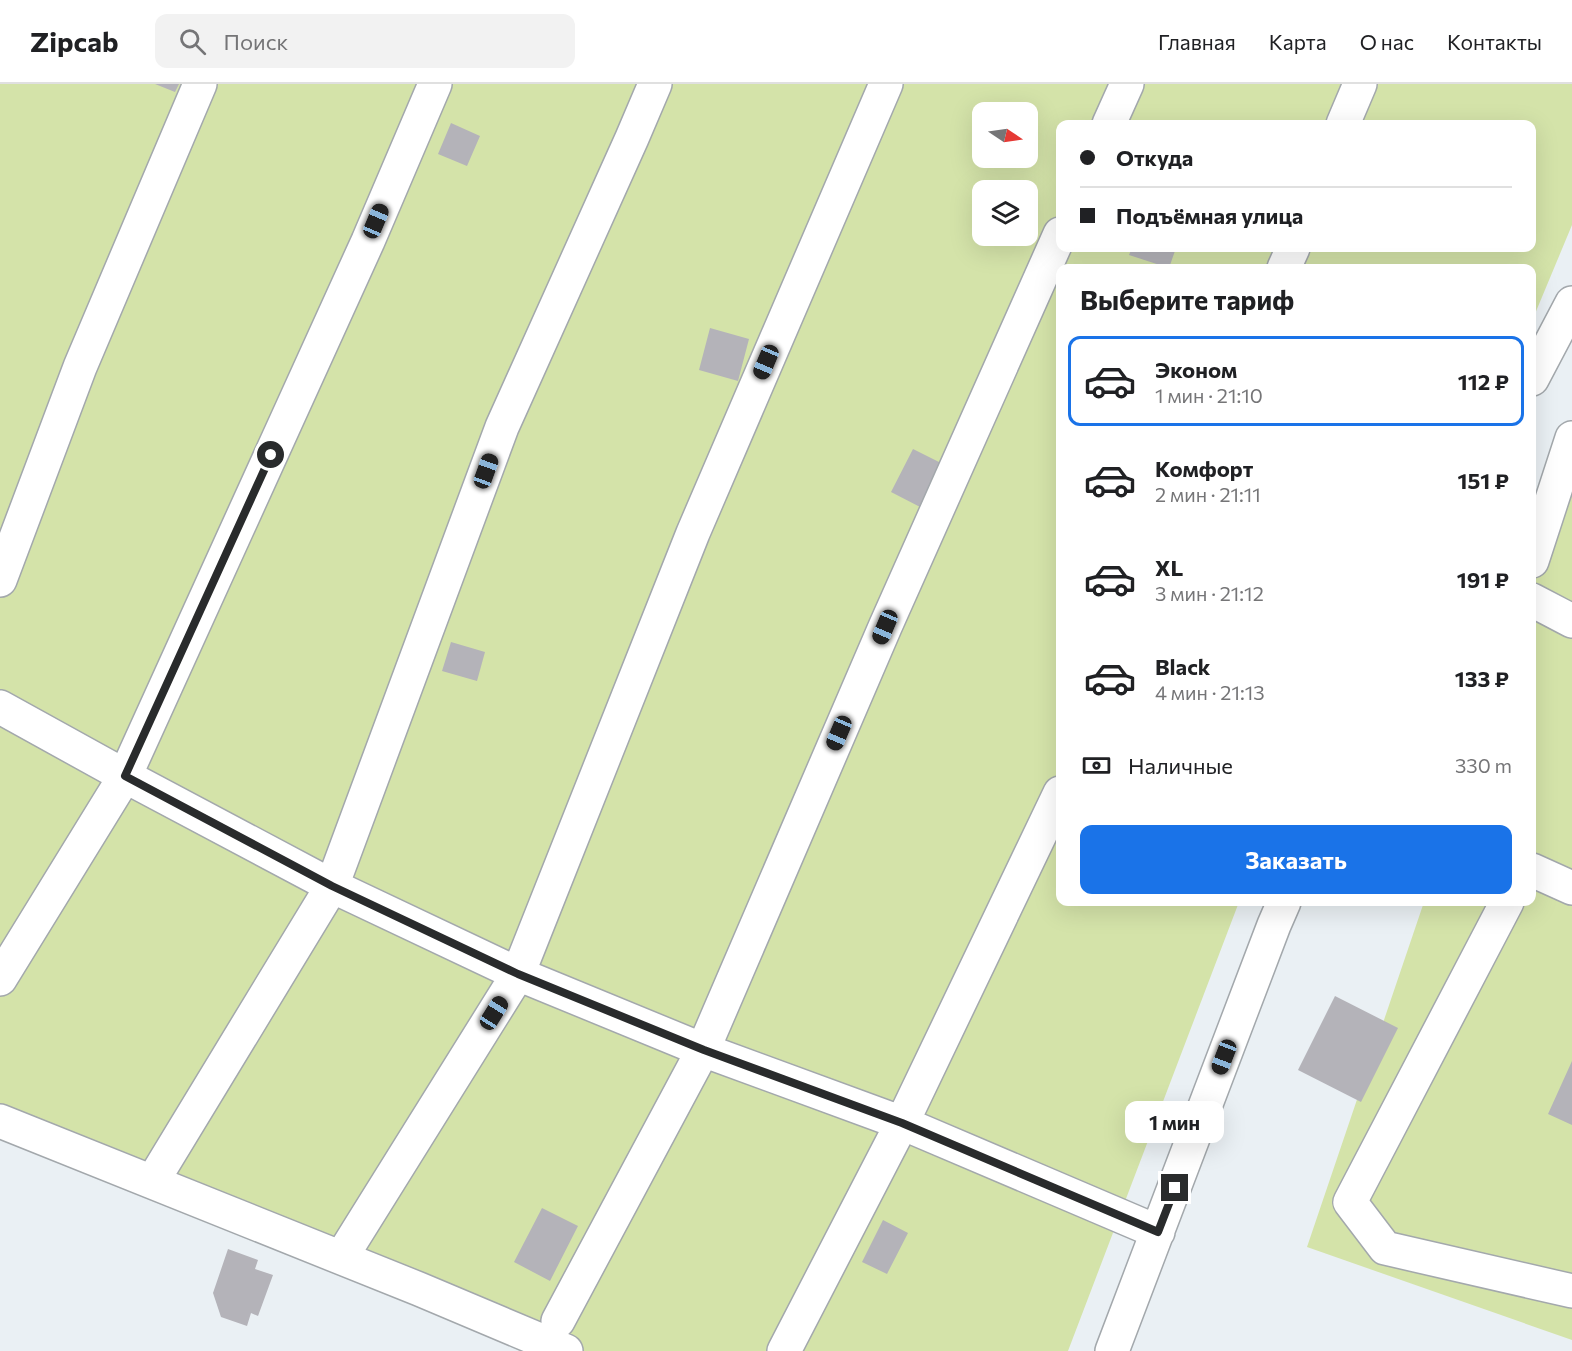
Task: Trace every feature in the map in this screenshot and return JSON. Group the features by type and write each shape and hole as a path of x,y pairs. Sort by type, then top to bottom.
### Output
{"street":[{"path":"0,580 80,367 200,84"},
{"path":"0,979 125,776 368,241 435,84"},
{"path":"157,1174 332,886 502,427 655,84"},
{"path":"349,1245 518,974 693,533 886,84"},
{"path":"1111,120 1127,84"},
{"path":"1345,120 1360,84"},
{"path":"0,1121 419,1289 562,1336 704,1050 885,627 1056,243"},
{"path":"1536,371 1572,303"},
{"path":"1536,549 1572,438"},
{"path":"1536,602 1572,621"},
{"path":"0,707 332,886 518,974 704,1050 902,1123 1158,1232"},
{"path":"784,1351 902,1123 1056,801"},
{"path":"1536,872 1572,888"},
{"path":"1112,1351 1282,906"},
{"path":"1505,906 1350,1202 1385,1248 1572,1291"}],"green space":[{"path":"0,84 1572,84 1572,225 1536,311 1536,264 1056,264 1056,906 1237,906 1068,1351 546,1351 0,1126"},
{"path":"1572,468 1572,1340 1307,1247 1423,906 1536,906 1536,574"}],"building":[{"path":"155,84 179,84 175,92"},
{"path":"451,123 480,136 467,166 438,154"},
{"path":"1130,252 1175,252 1170,264 1157,264 1129,255"},
{"path":"710,328 749,339 738,381 699,370"},
{"path":"913,449 945,465 924,509 891,492"},
{"path":"451,642 485,652 477,681 442,671"},
{"path":"1335,996 1398,1028 1361,1102 1298,1070"},
{"path":"1572,1061 1572,1125 1548,1114"},
{"path":"542,1208 578,1226 550,1281 514,1262"},
{"path":"883,1220 908,1233 887,1274 862,1262"},
{"path":"228,1249 258,1260 255,1269 273,1275 258,1316 251,1313 247,1326 221,1317 213,1293"}],"route":[{"path":"271,455 125,776 332,886 518,974 704,1050 902,1123 1158,1232 1175,1188"}]}
